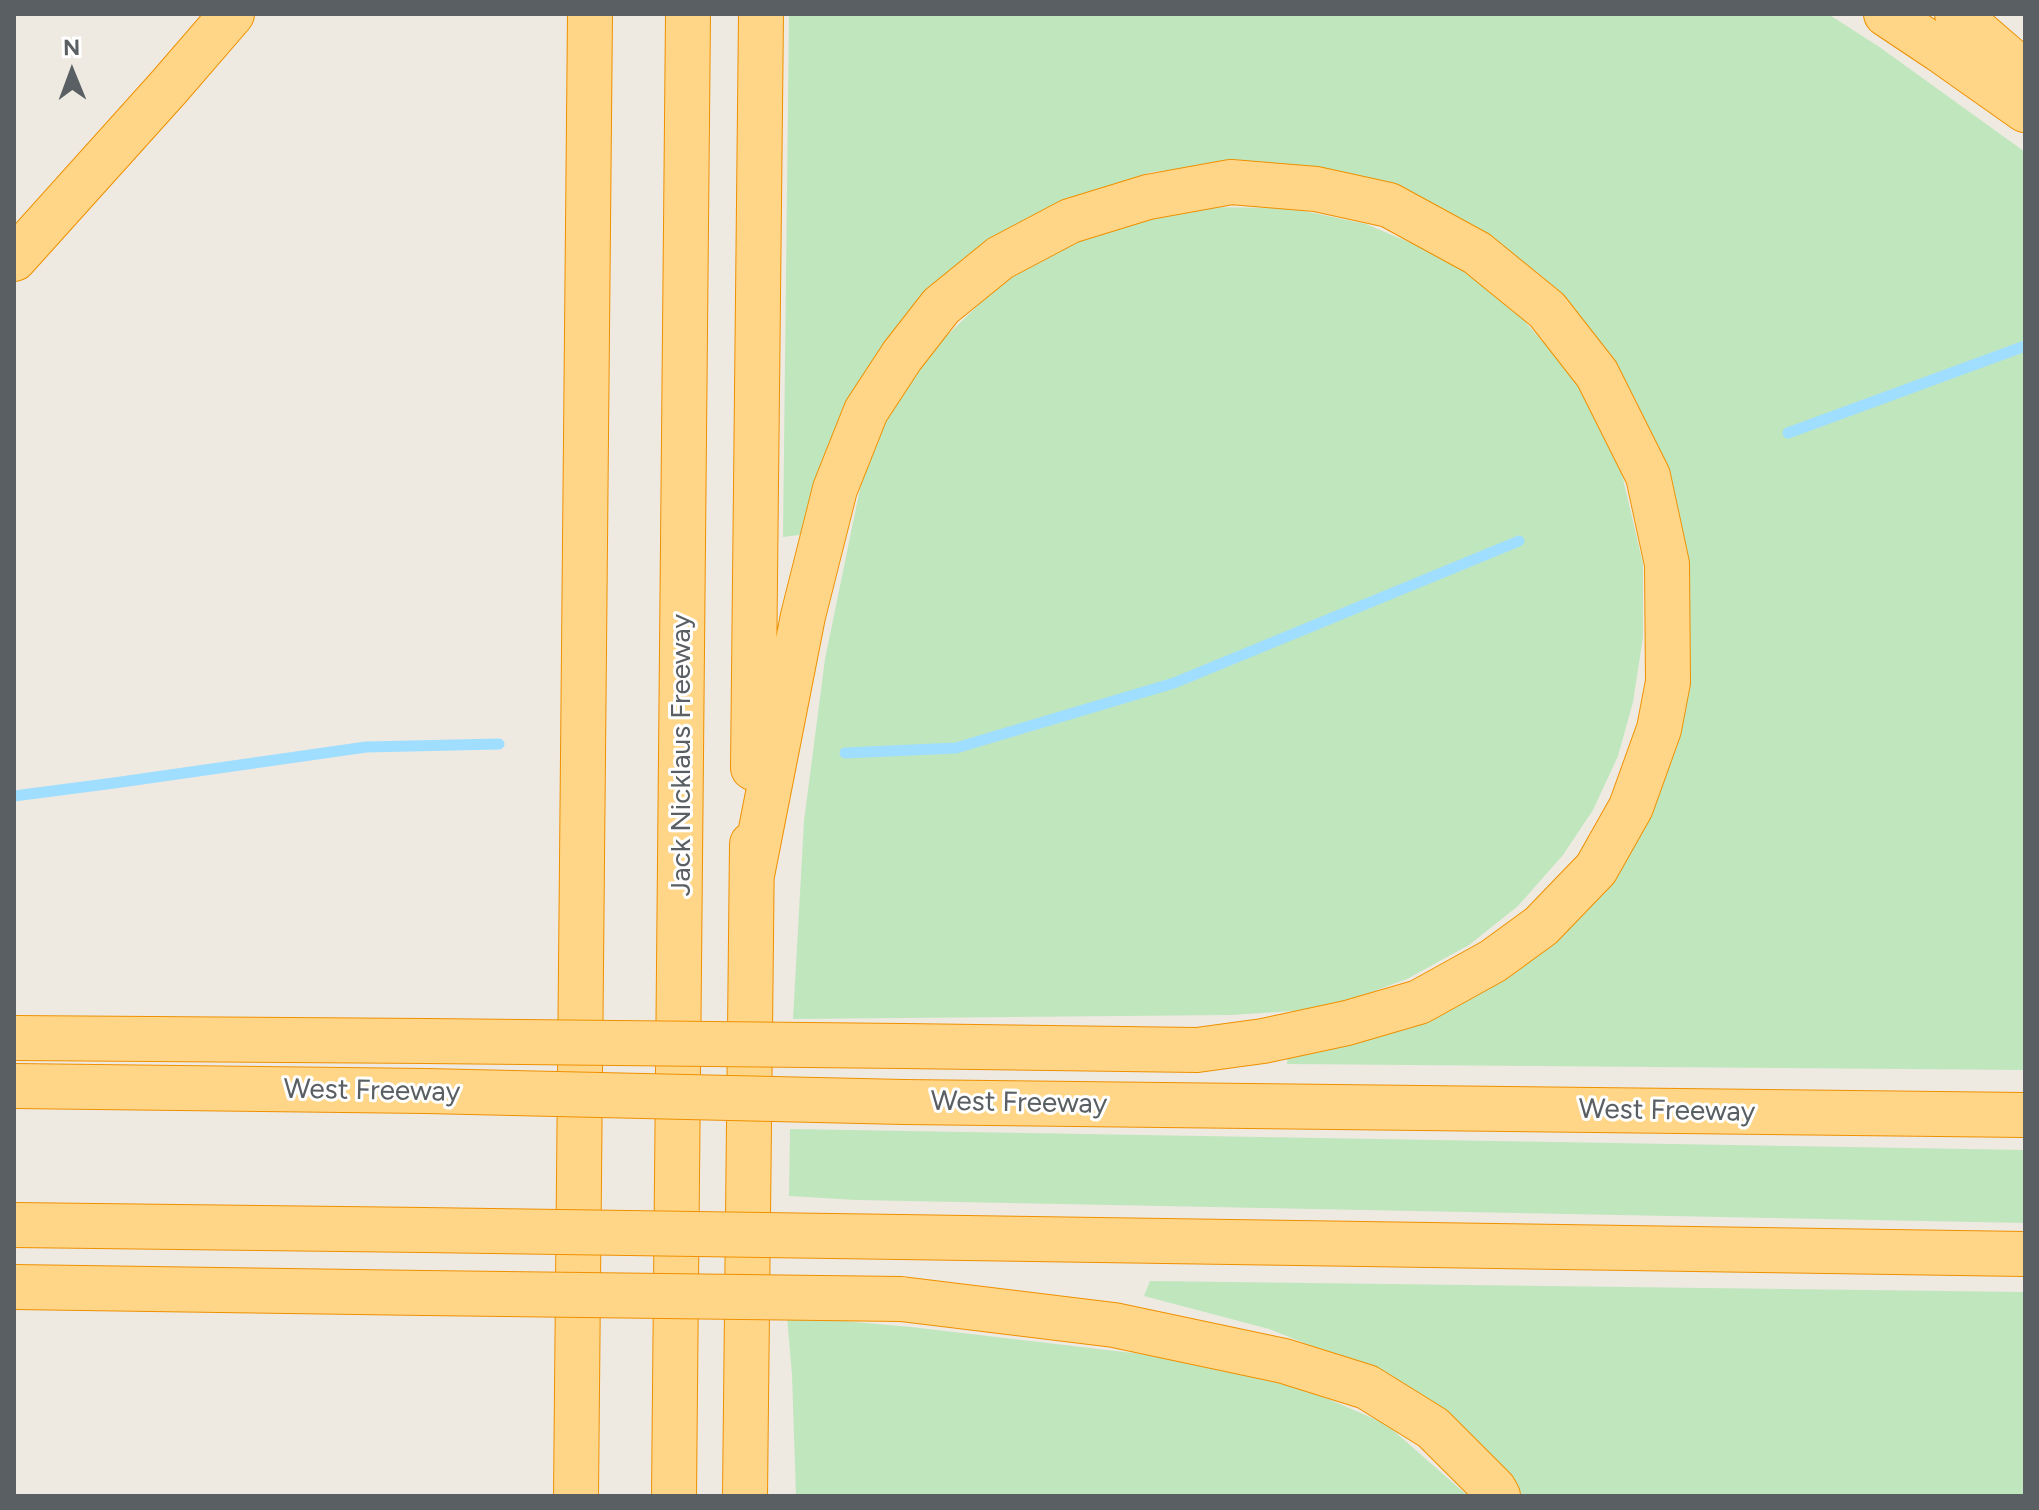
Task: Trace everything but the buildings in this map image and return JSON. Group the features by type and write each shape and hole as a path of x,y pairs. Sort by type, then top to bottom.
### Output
{"highway":[{"path":"14,259 232,14"},
{"path":"576,1496 590,14"},
{"name":"Jack Nicklaus Freeway","path":"674,1496 688,14"},
{"path":"745,1496 761,14"},
{"path":"1886,14 2025,110"},
{"path":"1957,14 2025,73"},
{"path":"14,1038 1197,1050 1263,1041 1347,1023 1419,1002 1493,961 1541,926 1596,869 1631,807 1659,729 1668,682 1667,564 1648,476 1597,374 1547,310 1477,253 1389,205 1316,189 1231,182 1148,197 1070,221 1000,258 941,306 902,356 866,411 835,489 807,602 752,875"},
{"name":"West Freeway","path":"14,1086 426,1091 904,1102 2025,1115"},
{"path":"14,1225 2025,1254"},
{"path":"14,1287 901,1299 1114,1325 1284,1361 1367,1387 1433,1428 1498,1496"},
{"path":"746,1405 754,1496"}],"green space":[{"path":"789,14 1828,14 1878,46 2025,152 2025,1070 1287,1064 1288,1053 1400,1027 1624,839 1671,499 1637,402 1606,351 1543,277 1466,223 1220,165 1151,172 1065,201 919,300 872,362 832,444 806,534 783,537"},
{"path":"1200,207 1290,208 1366,224 1449,259 1514,309 1576,380 1621,470 1643,564 1643,637 1633,702 1618,756 1593,810 1563,855 1518,906 1469,945 1407,979 1355,998 1308,1010 1231,1015 793,1019 804,821 825,659 863,474 889,410 933,349 998,286 1064,246 1121,224"},
{"path":"790,1129 2025,1150 2025,1223 856,1200 789,1196"},
{"path":"1150,1281 2025,1292 2025,1496 1514,1496 1395,1379 1269,1329 1144,1296"},
{"path":"787,1316 1150,1355 1296,1385 1386,1424 1468,1496 796,1496"}],"waterway":[{"path":"1788,433 2025,346"},
{"path":"845,753 956,748 1174,683 1519,541"},
{"path":"14,796 366,747 499,744"}]}
